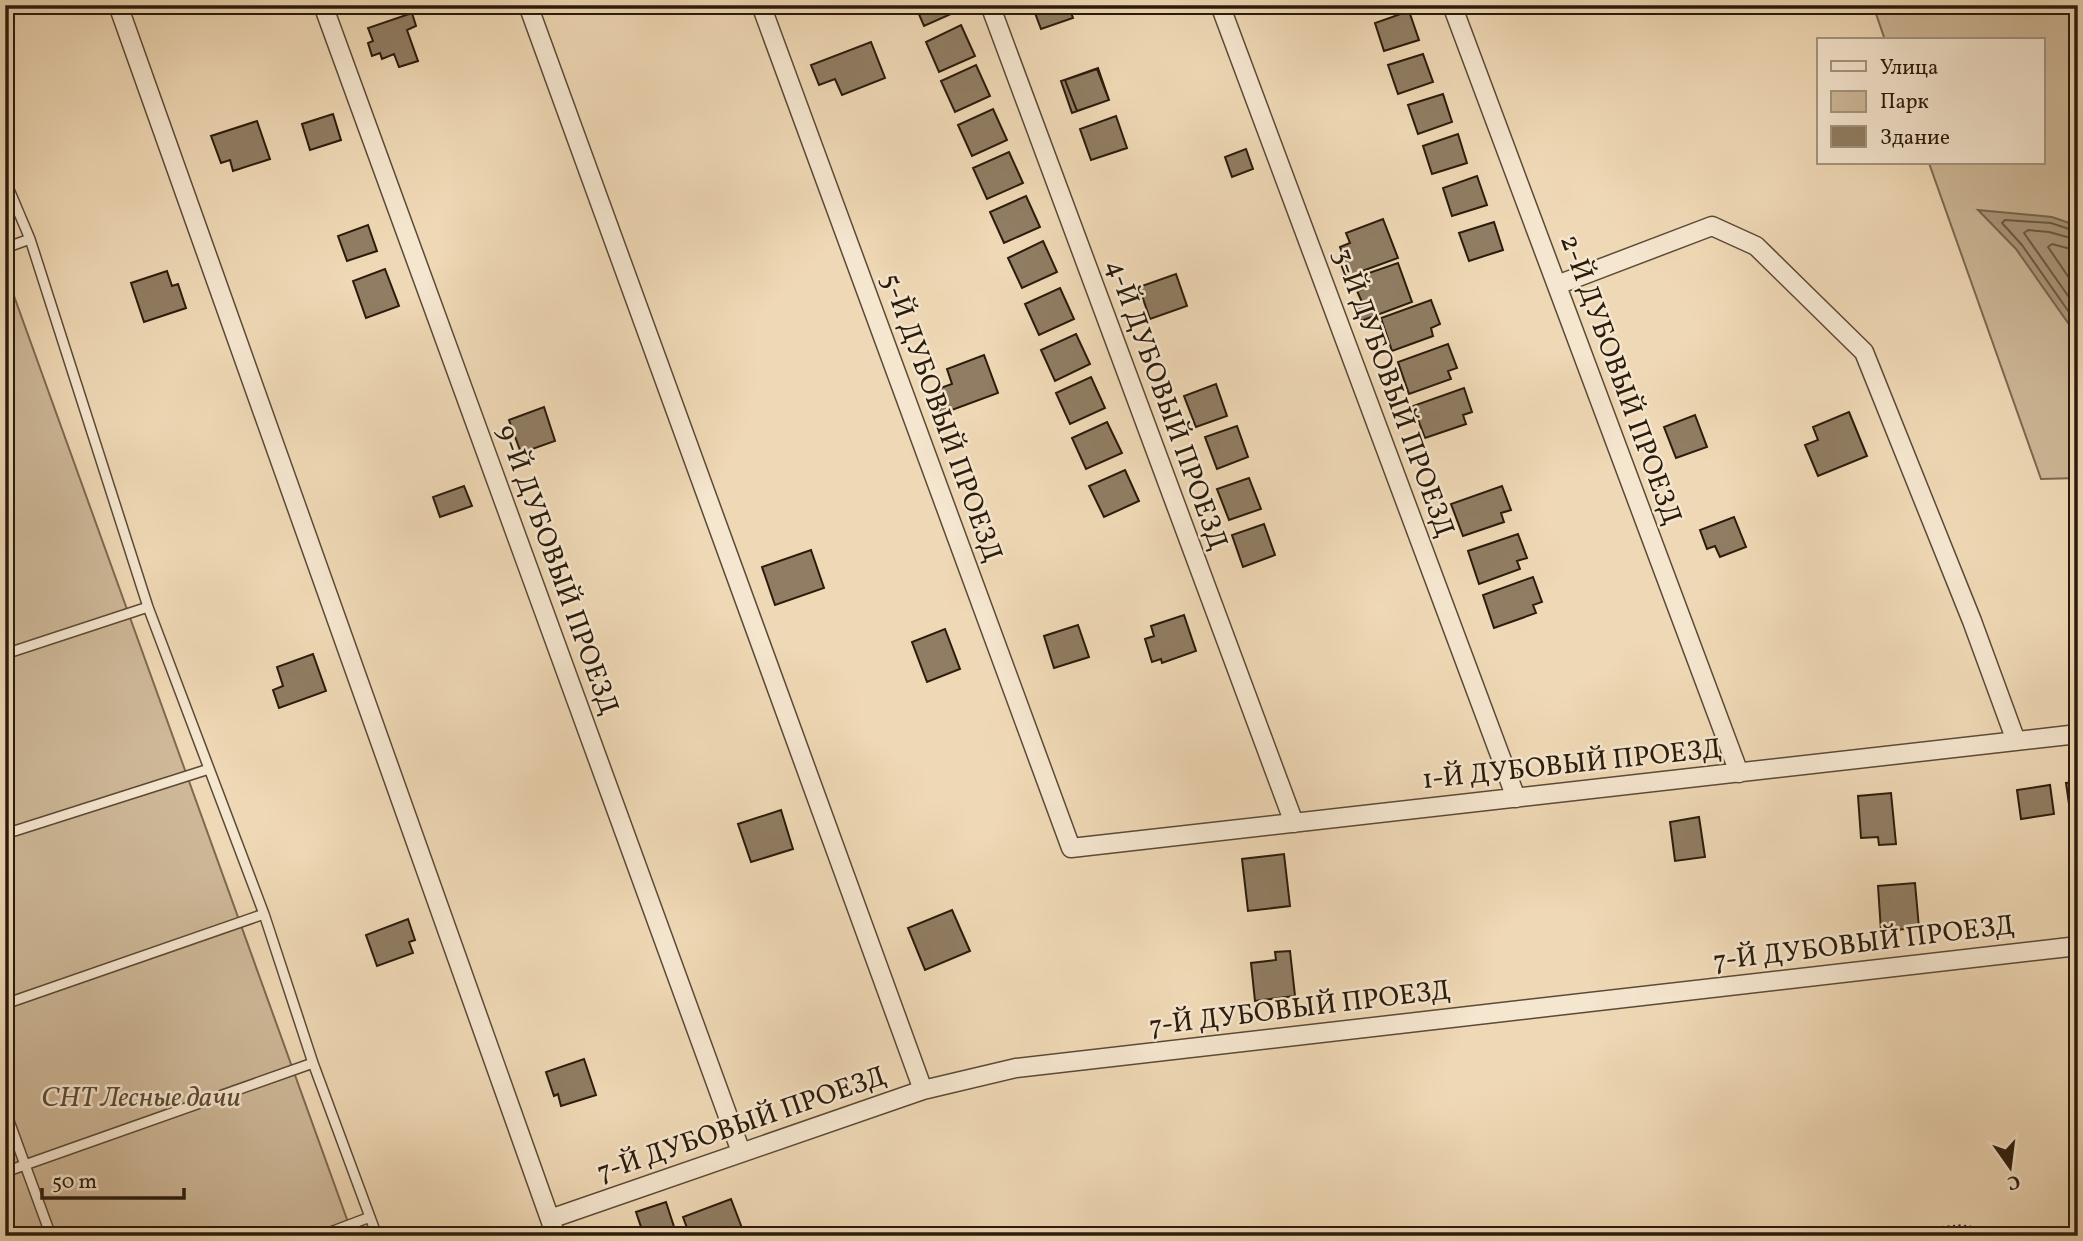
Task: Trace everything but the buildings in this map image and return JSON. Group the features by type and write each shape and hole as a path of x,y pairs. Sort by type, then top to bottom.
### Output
{"street":[{"path":"118,5 553,1227"},
{"name":"9-Й ДУБОВЫЙ ПРОЕЗД","path":"323,5 741,1152"},
{"path":"528,5 923,1090"},
{"name":"5-Й ДУБОВЫЙ ПРОЕЗД","path":"761,5 1071,848"},
{"name":"4-Й ДУБОВЫЙ ПРОЕЗД","path":"990,5 1294,823"},
{"name":"3-Й ДУБОВЫЙ ПРОЕЗД","path":"1220,5 1516,798"},
{"name":"2-Й ДУБОВЫЙ ПРОЕЗД","path":"1452,5 1739,773"},
{"path":"1557,285 1712,226 1756,246 1864,352 1972,621 2016,741"},
{"name":"1-Й ДУБОВЫЙ ПРОЕЗД","path":"1071,848 2078,734"},
{"name":"7-Й ДУБОВЫЙ ПРОЕЗД","path":"553,1227 741,1152 923,1090 1016,1068 2078,946"}],"lane":[{"path":"5,180 30,239 148,607 264,914 313,1063 377,1236"},
{"path":"5,248 30,239"},
{"path":"5,654 148,607"},
{"path":"5,834 209,769"},
{"path":"5,1004 264,914"},
{"path":"5,1172 313,1063"},
{"path":"5,1110 51,1236"},
{"path":"320,1236 370,1217"}],"path":[{"path":"1849,1236 1961,1226 2035,1236"}],"green space":[{"path":"1873,5 2078,5 2078,478 2041,479 1929,164 2044,164 2044,38 1884,38"},
{"name":"СНТ Лесные дачи","path":"5,271 353,1236 5,1236"}],"water":[{"path":"1978,210 2052,217 2078,226 2078,337 2016,249"}]}
